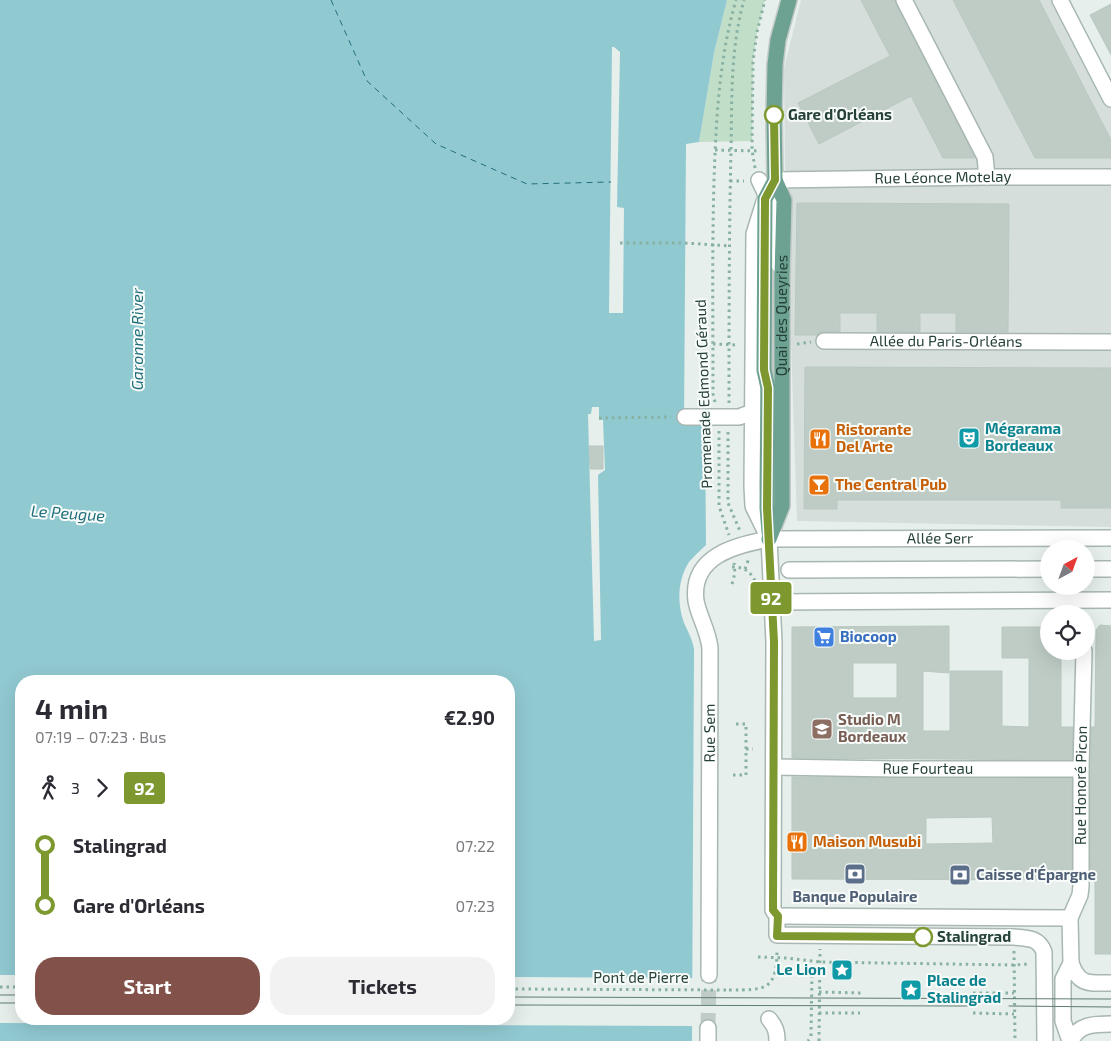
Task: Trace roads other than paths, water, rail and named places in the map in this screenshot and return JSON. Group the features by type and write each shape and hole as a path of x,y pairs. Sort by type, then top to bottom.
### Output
{"main road":[{"name":"Quai des Queyries","path":"769,539 782,506 782,276 784,200 775,180 775,65 778,40 789,0"},
{"name":"Quai des Queyries","path":"769,539 767,508 768,388 764,370 766,197 775,180"}],"street":[{"path":"904,0 985,157 987,176"},
{"path":"1060,0 1111,99"},
{"name":"Rue Léonce Motelay","path":"775,180 987,176 1111,177"},
{"path":"759,180 774,211 774,240 782,276"},
{"path":"766,197 754,234 753,506 769,539"},
{"name":"Allée du Paris-Orléans","path":"824,341 1111,342"},
{"path":"685,417 739,417 753,414"},
{"name":"Allée Serr","path":"769,539 1111,538"},
{"name":"Rue Sem","path":"709,975 710,648 709,636 696,602 696,593 699,576 706,566 719,554 731,547 769,539"},
{"name":"Quai des Queyries","path":"769,539 774,642 773,910 778,916"},
{"name":"Allée Serr","path":"789,570 1040,569"},
{"path":"1095,569 1111,569"},
{"path":"1093,605 1111,600"},
{"path":"772,602 1040,606"},
{"name":"Rue Honoré Picon","path":"1070,918 1080,895 1081,886 1084,660"},
{"name":"Rue Fourteau","path":"774,767 1081,769"},
{"path":"1045,1041 1044,952 1038,942 1033,939 1014,937 777,936 778,916 1070,918 1071,963 1075,974 1084,981 1111,983"},
{"path":"1070,1041 1063,1021 1062,999 1063,979 1071,963"},
{"path":"769,1019 777,1033 777,1041"},
{"path":"1070,1041 1084,1027 1111,1024"}],"water":[{"path":"0,0 727,0 714,53 699,142 686,144 684,423 705,423 706,545 689,562 685,569 679,598 683,620 694,649 692,1041 0,1041"}],"tunnel":[{"path":"708,1028 709,975"}],"tram line":[{"path":"0,995 15,995"},
{"path":"515,997 1111,999"},
{"path":"0,1003 15,1003"},
{"path":"515,1005 974,1006"},
{"path":"1009,1006 1111,1007"}],"place":[{"name":"Gare d'Orléans","path":"774,115"},
{"name":"Mégarama Bordeaux","path":"969,438"},
{"name":"Ristorante Del Arte","path":"820,439"},
{"name":"The Central Pub","path":"819,485"},
{"name":"Biocoop","path":"824,637"},
{"name":"Studio M Bordeaux","path":"822,729"},
{"name":"Maison Musubi","path":"797,842"},
{"name":"Banque Populaire","path":"855,874"},
{"name":"Caisse d'Épargne","path":"960,875"},
{"name":"Stalingrad","path":"923,937"},
{"name":"Le Lion","path":"842,970"},
{"name":"Place de Stalingrad","path":"911,990"}],"water label":[{"name":"Garonne River","path":"137,339"},
{"name":"Le Peugue","path":"68,513"}]}
